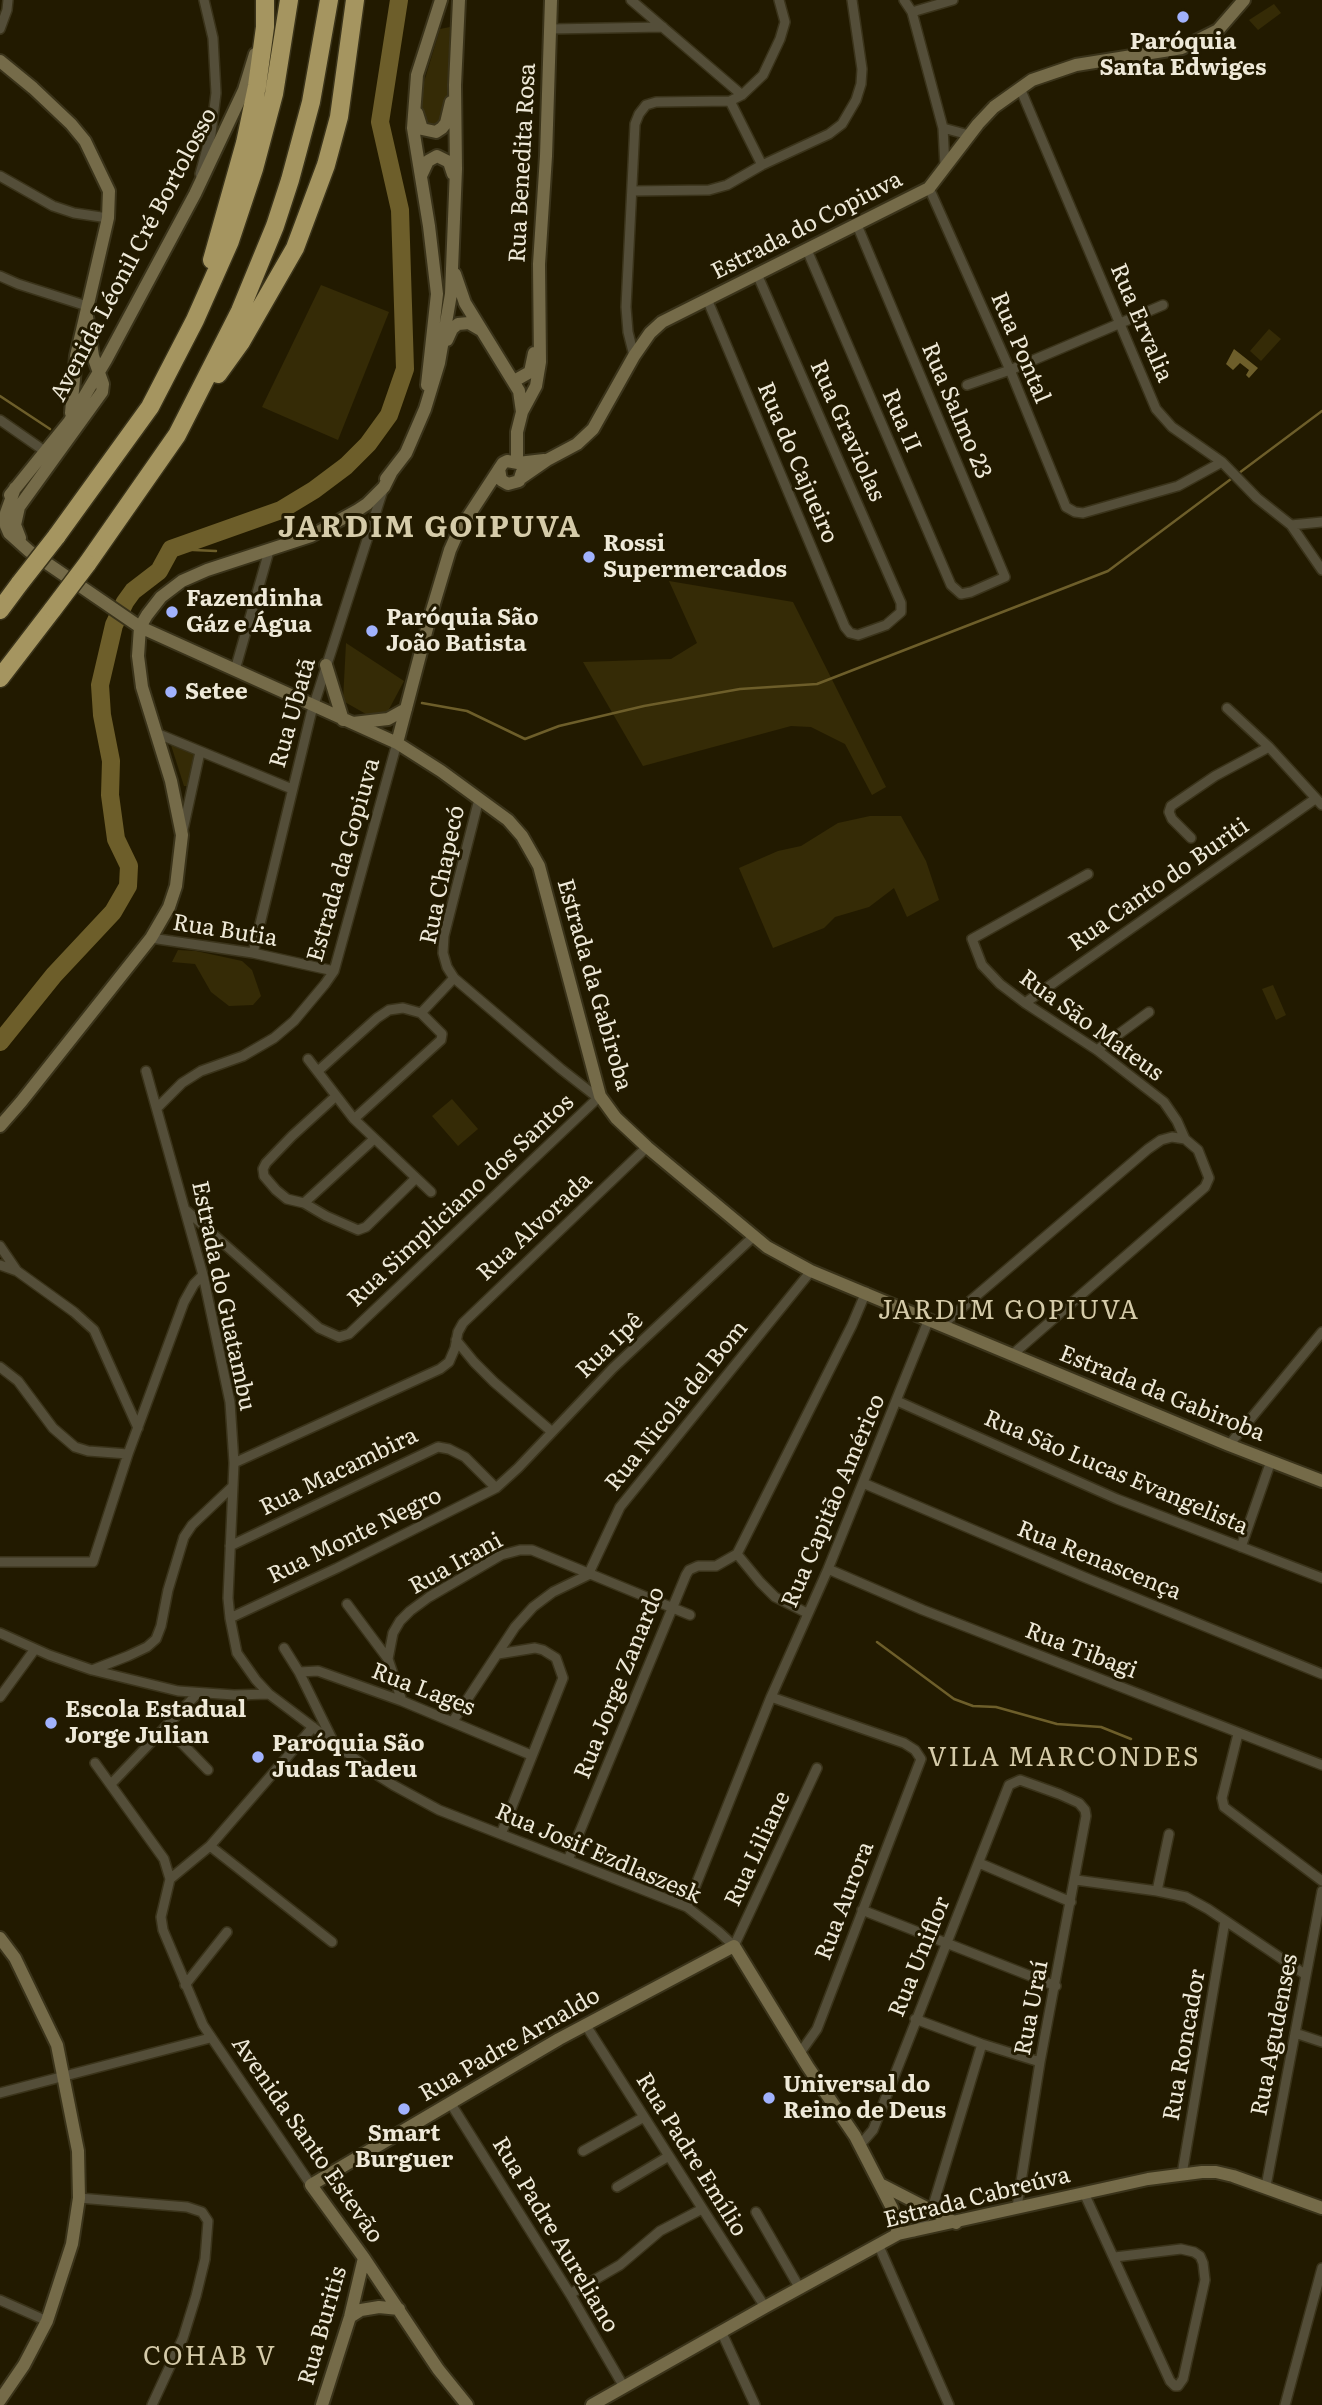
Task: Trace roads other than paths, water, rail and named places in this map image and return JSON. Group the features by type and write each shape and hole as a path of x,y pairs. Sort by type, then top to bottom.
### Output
{"highway":[{"path":"0,610 150,407 195,320 230,241 254,169 274,94 289,0"},
{"path":"177,435 240,311 275,226 311,102 329,0"},
{"path":"0,678 87,564 241,342 295,248 326,165 339,117 355,0"},
{"path":"195,320 245,143 263,47 265,1"}],"main road":[{"path":"356,511 406,453 427,385 437,294 413,128 414,96 417,75 441,0"},
{"path":"439,363 450,293 459,0"},
{"name":"Rua Benedita Rosa","path":"397,743 450,550 467,517 501,466 538,377 539,264 551,0"},
{"name":"Estrada do Copiuva","path":"481,498 516,481 577,444 593,429 634,356 650,333 662,322 929,188 994,107 1032,80 1076,65 1182,48 1219,30 1244,0"},
{"name":"Avenida Léonil Cré Bortolosso","path":"0,506 69,422 195,194 244,90 253,62 265,1"},
{"path":"0,61 33,88 85,141 109,191 108,218 76,356 69,422"},
{"path":"414,96 421,126 429,132 436,132 446,122 455,85"},
{"path":"421,178 431,158 440,156 449,162 455,181"},
{"path":"421,178 430,195 439,234 441,270 450,293 481,330"},
{"path":"451,250 459,288 481,330 514,381"},
{"path":"29,551 16,531 15,516 98,400 103,384 97,373 87,308"},
{"path":"411,439 425,409 449,335 458,324 470,323 481,330"},
{"name":"Rua Benedita Rosa","path":"522,412 519,391 514,381 530,372 540,328"},
{"path":"75,379 84,369 89,368 97,373"},
{"name":"Rua Benedita Rosa","path":"517,432 518,463"},
{"path":"518,463 522,470 516,481 501,480 501,466 512,460 518,463 547,460"},
{"path":"0,1126 152,938 169,907 176,886 182,835 171,781 142,687 138,656 140,627 146,615 161,597 182,581 207,570 311,537 367,505 384,487 391,473"},
{"name":"Estrada da Gabiroba","path":"15,488 8,505 6,526 9,533 29,551 125,617 140,627 397,743 508,820 523,836 540,866 600,1096 616,1118 647,1147 767,1247 810,1270 1229,1445 1322,1481"},
{"path":"326,665 346,721 388,719 406,709"},
{"path":"0,1938 15,1958 57,2045 78,2151 79,2198 72,2244 47,2321 24,2365 0,2400"},
{"path":"734,1946 860,2145 892,2208 898,2234"},
{"name":"Rua Padre Arnaldo","path":"311,2186 585,2024 734,1946"},
{"name":"Estrada Cabreúva","path":"592,2405 898,2234 1182,2174 1216,2172 1266,2186 1322,2208"},
{"path":"882,2185 956,2223"},
{"name":"Avenida Santo Estevão","path":"311,2186 364,2258 438,2369 467,2405"},
{"name":"Rua Buritis","path":"322,2405 351,2317 364,2258"},
{"path":"351,2317 361,2310 379,2307 399,2309"}],"street":[{"path":"0,29 8,0"},
{"path":"195,194 211,134 216,93 212,38 204,0"},
{"path":"631,0 742,95"},
{"path":"634,356 626,307 635,124 639,114 646,105 667,101 730,101 742,95 763,75 780,39 785,22 779,0"},
{"path":"632,191 709,190 727,185 762,165 829,134 842,124 861,84 862,69 852,0"},
{"path":"904,0 912,12 943,128 945,166"},
{"path":"912,12 953,0"},
{"path":"550,29 663,27"},
{"name":"Rua Ervalia","path":"1020,88 1156,409 1172,427 1222,462 1257,498 1291,525 1322,570"},
{"path":"730,101 762,165"},
{"path":"943,128 969,135"},
{"path":"0,176 53,206 74,213 108,218"},
{"name":"Rua Pontal","path":"929,188 1010,370 1066,507 1083,513 1178,486 1222,462"},
{"name":"Rua Salmo 23","path":"857,225 1005,577 971,592"},
{"name":"Rua II","path":"807,250 951,585 961,594 971,592"},
{"name":"Rua Graviolas","path":"757,274 901,603 901,612 886,625 858,635"},
{"path":"0,276 87,308"},
{"name":"Rua do Cajueiro","path":"707,299 845,627 850,633 858,635"},
{"path":"967,385 1010,370 1163,305"},
{"path":"0,420 46,452"},
{"name":"Rua Ubatã","path":"253,953 313,706 384,487"},
{"path":"356,511 370,524"},
{"path":"1291,525 1322,522"},
{"path":"234,670 269,551"},
{"path":"1227,708 1269,747 1319,802"},
{"path":"156,733 292,789"},
{"name":"Estrada da Gopiuva","path":"158,1107 183,1083 201,1071 243,1056 274,1038 300,1014 334,971 397,743"},
{"path":"1191,838 1172,819 1169,812 1171,806 1215,776 1269,747"},
{"path":"182,835 200,752"},
{"name":"Rua Chapecó","path":"479,799 444,936 446,967 454,978 561,1069 593,1094 600,1096"},
{"name":"Rua Canto do Buriti","path":"1025,1003 1319,802"},
{"name":"Rua São Mateus","path":"1013,1354 1205,1187 1209,1178 1198,1150 1185,1139 1164,1102 1097,1050 1025,1003 989,975 982,965 972,939 1088,874"},
{"name":"Rua Butia","path":"152,938 253,953 334,971"},
{"path":"421,1013 454,978"},
{"path":"318,1071 389,1010 403,1008 421,1013 442,1034 441,1040 354,1119"},
{"path":"1097,1050 1149,1012"},
{"path":"308,1059 354,1119 430,1192"},
{"name":"Estrada do Guatambu","path":"146,1071 203,1275 230,1402 234,1463 230,1618 237,1653 269,1694 374,1773 439,1810"},
{"path":"336,1096 292,1136 263,1169 264,1176 276,1190 287,1199 304,1203 358,1230 366,1227 415,1179"},
{"name":"Rua Simpliciano dos Santos","path":"186,1210 319,1328 339,1337 349,1334 600,1096"},
{"path":"942,1325 1148,1149 1161,1140 1172,1137 1185,1139"},
{"path":"304,1203 374,1139"},
{"name":"Rua Alvorada","path":"234,1463 449,1362 463,1323 647,1147"},
{"name":"Rua Ipê","path":"496,1488 613,1368 754,1236"},
{"path":"0,1246 17,1271"},
{"path":"0,1265 17,1271 74,1311 94,1330 138,1428"},
{"name":"Rua Nicola del Bom","path":"588,1575 628,1497 810,1270"},
{"path":"0,1562 93,1562 128,1454 184,1302 194,1284 203,1275"},
{"path":"807,1613 775,1597 737,1554 866,1292"},
{"name":"Rua Capitão Américo","path":"687,1907 771,1697 898,1401 929,1319"},
{"path":"1229,1445 1322,1332"},
{"path":"456,1340 494,1382 551,1431"},
{"path":"0,1367 18,1381 52,1428 75,1447 88,1451 128,1454"},
{"name":"Rua São Lucas Evangelista","path":"898,1401 1117,1499 1322,1578"},
{"name":"Rua Macambira","path":"230,1546 438,1447 465,1457 496,1488"},
{"path":"1241,1547 1271,1461"},
{"name":"Rua Renascença","path":"863,1483 1322,1674"},
{"path":"92,1670 147,1647 156,1639 184,1537 192,1525 232,1487"},
{"name":"Rua Monte Negro","path":"230,1618 496,1488"},
{"name":"Rua Irani","path":"388,1659 393,1633 410,1611 501,1555 520,1550 532,1550 690,1615"},
{"name":"Rua Jorge Zanardo","path":"568,1860 689,1570 698,1566 716,1566 737,1554"},
{"name":"Rua Tibagi","path":"828,1569 923,1610 1322,1765"},
{"path":"453,1721 515,1627 533,1607 553,1592 588,1575"},
{"path":"347,1604 388,1659 402,1701"},
{"path":"0,1633 92,1670 178,1691 269,1694"},
{"path":"284,1648 334,1742"},
{"path":"498,1654 535,1648 556,1658 563,1678 500,1834"},
{"path":"0,1696 35,1649"},
{"name":"Rua Lages","path":"299,1672 318,1671 402,1701 531,1755"},
{"path":"111,1784 198,1693"},
{"name":"Rua Aurora","path":"771,1697 904,1743 915,1750 921,1759 817,2029 800,2053"},
{"path":"166,1727 208,1770"},
{"path":"95,1763 164,1859 170,1879 211,1846 313,1727"},
{"path":"1238,1734 1223,1798 1224,1807 1322,1881"},
{"name":"Rua Liliane","path":"734,1946 817,1768"},
{"name":"Rua Uraí","path":"1014,1782 1027,1782 1079,1803 1086,1816 1040,2062 1017,2207"},
{"name":"Rua Uniflor","path":"860,2145 873,2130 1009,1785 1014,1782"},
{"name":"Rua Josif Ezdlaszesk","path":"439,1810 687,1907 734,1946"},
{"path":"1157,1891 1169,1834"},
{"path":"211,1846 332,1942"},
{"path":"979,1863 1071,1902"},
{"name":"Avenida Santo Estevão","path":"170,1879 162,1917 163,1930 185,1985 210,2038 311,2186"},
{"path":"1076,1880 1186,1897 1306,1975"},
{"name":"Rua Agudenses","path":"1266,2186 1322,1891"},
{"path":"862,1910 1056,1986"},
{"name":"Rua Roncador","path":"1182,2174 1225,1921"},
{"path":"185,1985 227,1932"},
{"path":"915,2019 1040,2062"},
{"name":"Rua Padre Emílio","path":"585,2024 765,2307"},
{"path":"1295,2033 1322,2042"},
{"path":"0,2093 210,2038"},
{"path":"914,2232 932,2209 982,2044"},
{"name":"Rua Padre Aureliano","path":"452,2104 570,2294 624,2387"},
{"path":"583,2151 644,2117"},
{"path":"617,2187 669,2156"},
{"path":"1084,2193 1170,2381 1174,2386 1178,2386 1183,2379 1205,2280 1200,2256 1181,2249 1115,2258"},
{"path":"79,2198 187,2207 202,2212 208,2221 205,2259 196,2296 183,2338 152,2405"},
{"path":"570,2294 620,2265 660,2231 702,2208"},
{"path":"756,2212 799,2287"},
{"path":"878,2244 948,2405"},
{"path":"1285,2405 1322,2268"},
{"path":"0,2300 47,2321"},
{"path":"721,2331 755,2405"}],"waterway":[{"path":"0,1042 54,975 113,912 128,886 129,866 116,839 110,795 111,761 102,715 100,685 114,625 125,602 133,591 159,571 171,549 281,510 314,490 346,466 368,444 389,415 405,369 400,210 380,122 399,0"},
{"path":"0,396 50,429"},
{"path":"422,703 467,711 525,739 559,726 644,706 740,689 817,684 1108,571 1322,411"},
{"path":"171,549 216,551"},
{"path":"877,1642 954,1699 973,1706 996,1707 1057,1724 1101,1727 1131,1739"}],"place":[{"name":"Paróquia Santa Edwiges","path":"1183,17"},
{"name":"Rossi Supermercados","path":"589,557"},
{"name":"Fazendinha Gáz e Água","path":"172,612"},
{"name":"Paróquia São João Batista","path":"372,631"},
{"name":"Setee","path":"171,692"},
{"name":"Escola Estadual Jorge Julian","path":"51,1723"},
{"name":"Paróquia São Judas Tadeu","path":"258,1757"},
{"name":"Universal do Reino de Deus","path":"769,2098"},
{"name":"Smart Burguer","path":"404,2109"}],"district":[{"name":"JARDIM GOIPUVA","path":"430,528"},
{"name":"JARDIM GOPIUVA","path":"1009,1311"},
{"name":"VILA MARCONDES","path":"1064,1758"},
{"name":"COHAB V","path":"210,2357"}]}
